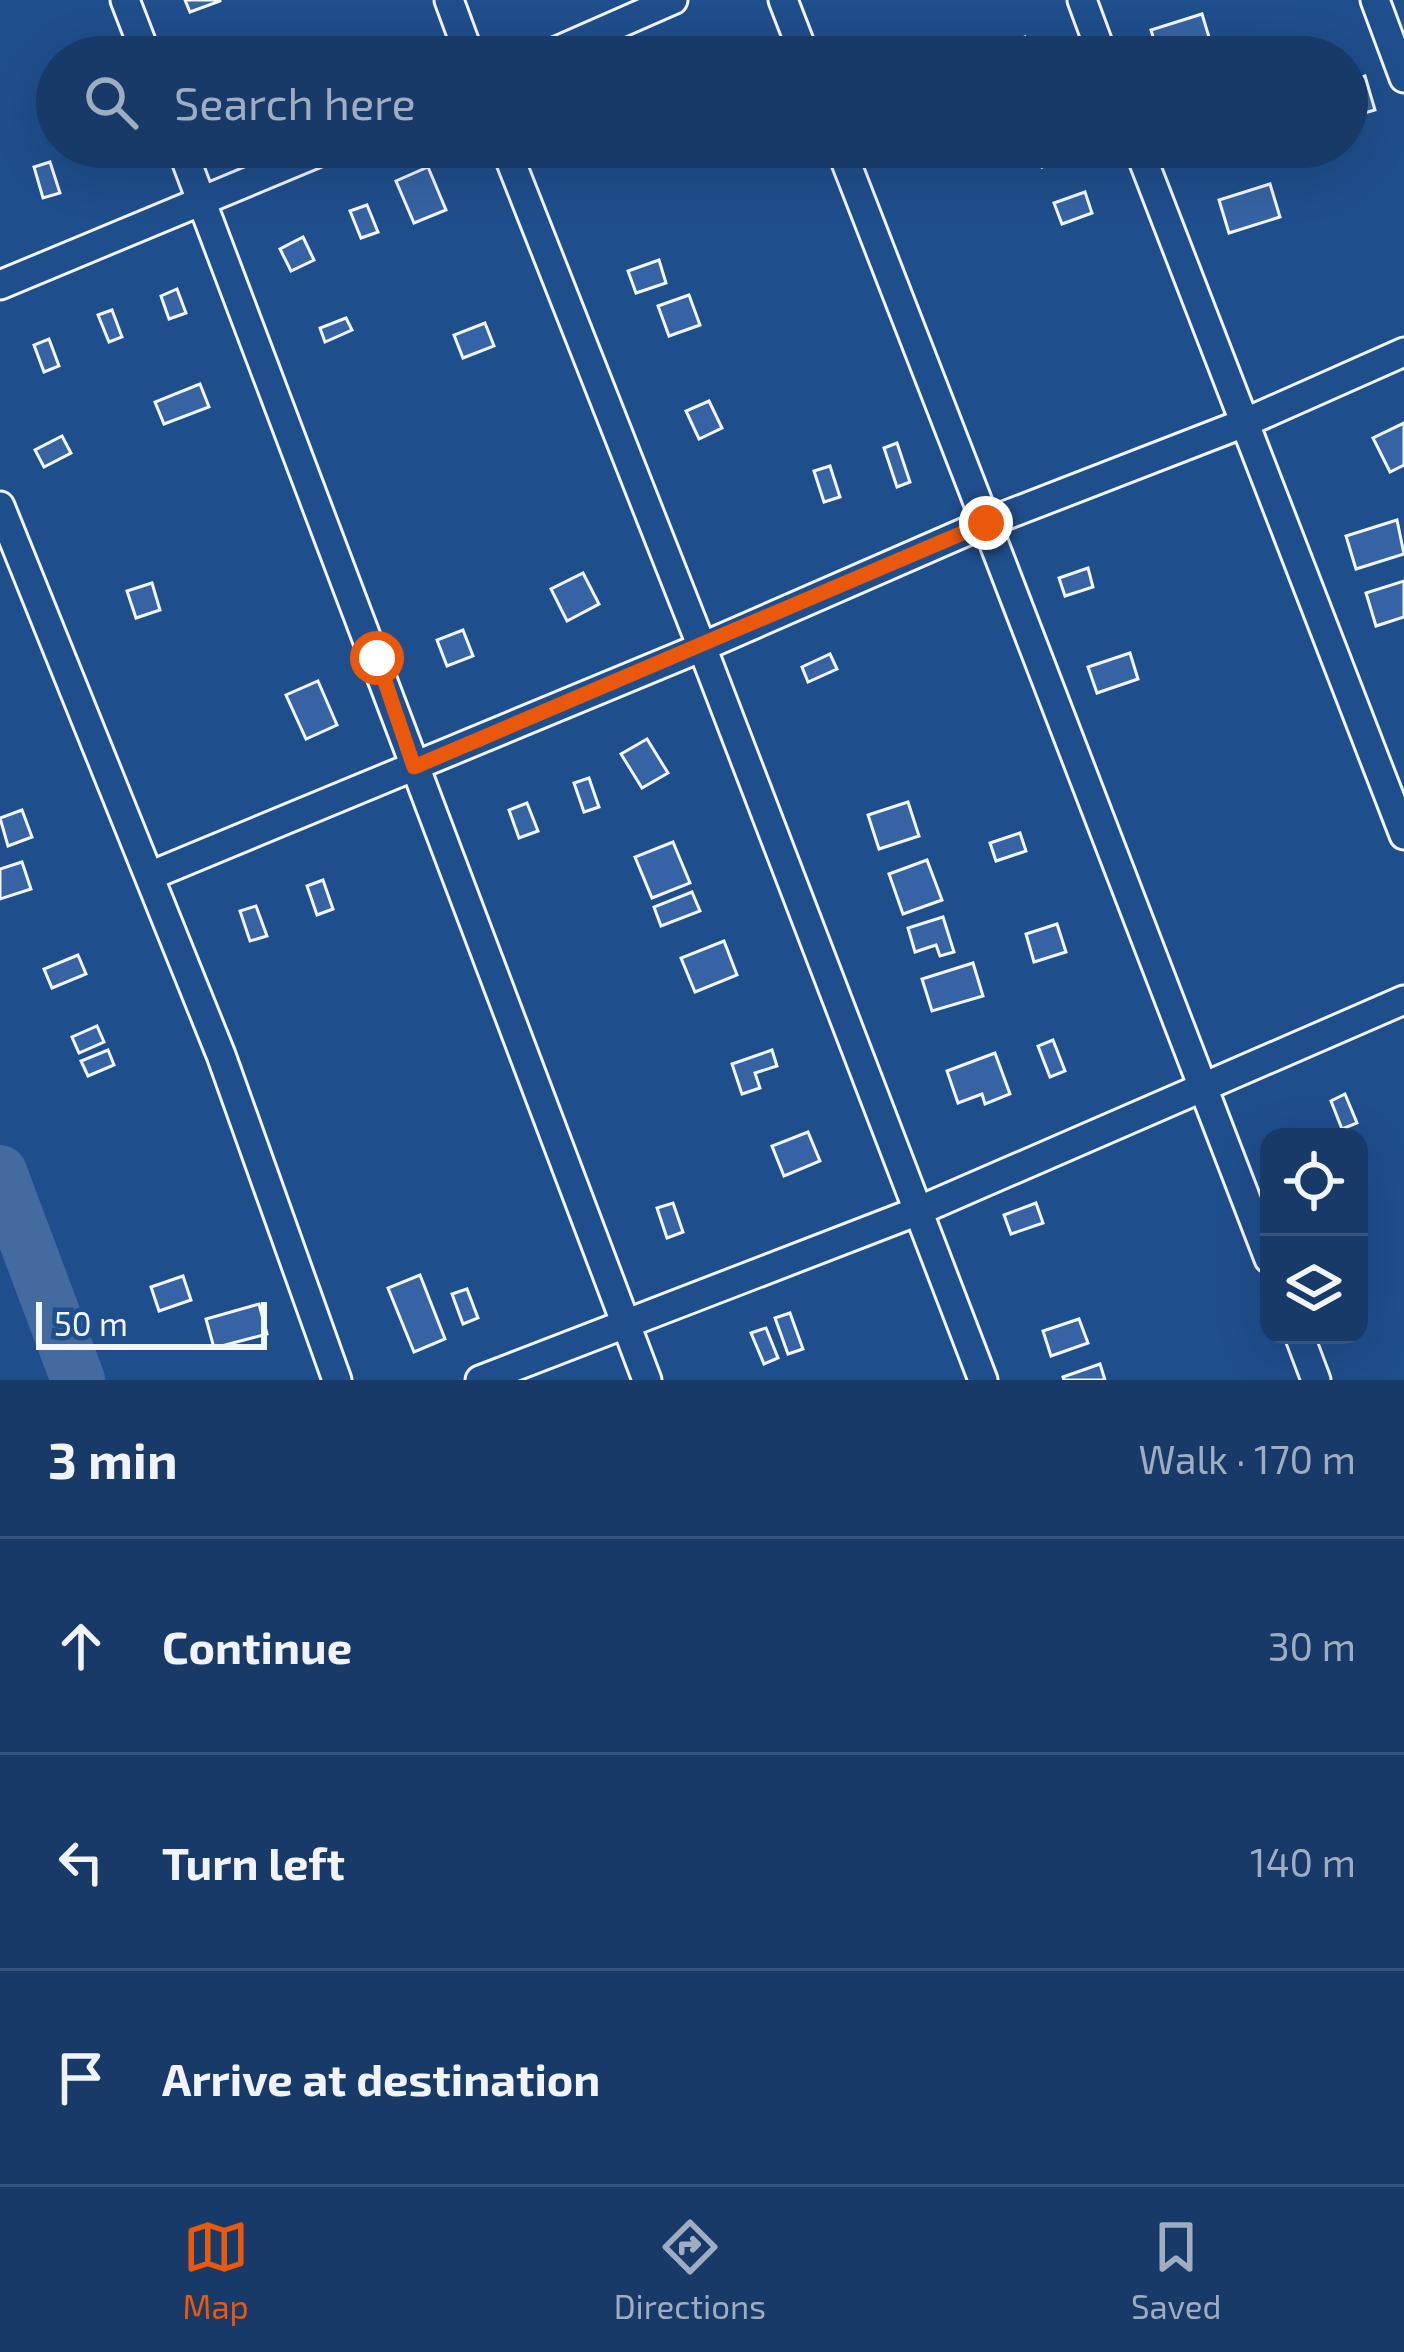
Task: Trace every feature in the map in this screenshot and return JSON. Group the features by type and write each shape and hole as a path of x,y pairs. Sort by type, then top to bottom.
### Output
{"street":[{"path":"125,0 139,36"},
{"path":"448,0 462,36"},
{"path":"591,36 673,0"},
{"path":"783,0 797,36"},
{"path":"1082,0 1095,36"},
{"path":"1375,0 1404,78"},
{"path":"189,168 647,1380"},
{"path":"0,285 281,168"},
{"path":"514,168 983,1380"},
{"path":"848,168 1260,1236"},
{"path":"1146,168 1404,835"},
{"path":"152,875 702,647 986,523 1244,423 1404,352"},
{"path":"0,506 152,875 337,1380"},
{"path":"481,1380 918,1211 1404,1000"},
{"path":"1302,1344 1316,1380"}],"building":[{"path":"185,0 220,0 220,1 190,12"},
{"path":"1202,14 1209,36 1153,36 1151,30"},
{"path":"1368,86 1375,110 1368,112"},
{"path":"34,167 52,168 60,193 43,198"},
{"path":"428,168 446,210 414,223 396,181"},
{"path":"1270,184 1280,217 1229,233 1219,200"},
{"path":"1085,192 1092,213 1062,224 1054,203"},
{"path":"367,205 378,232 361,238 350,211"},
{"path":"303,237 314,260 291,271 280,249"},
{"path":"659,260 666,283 636,293 628,271"},
{"path":"177,289 186,313 169,319 161,296"},
{"path":"689,295 700,325 669,336 658,306"},
{"path":"112,310 122,337 109,342 98,315"},
{"path":"346,318 352,330 325,342 320,328"},
{"path":"485,323 494,346 463,358 454,335"},
{"path":"49,339 59,366 44,372 34,345"},
{"path":"200,384 209,407 164,424 155,402"},
{"path":"709,401 722,428 699,439 686,411"},
{"path":"1404,423 1404,465 1390,472 1373,438"},
{"path":"62,436 71,453 44,467 35,450"},
{"path":"897,443 910,482 897,487 884,448"},
{"path":"830,466 840,497 824,502 814,471"},
{"path":"1397,520 1404,554 1356,569 1346,536"},
{"path":"1088,568 1093,587 1065,596 1059,578"},
{"path":"583,573 599,604 567,621 551,589"},
{"path":"1404,581 1404,617 1376,626 1366,593"},
{"path":"152,583 160,610 136,618 127,591"},
{"path":"463,630 473,656 447,666 437,640"},
{"path":"1130,653 1138,679 1097,693 1088,667"},
{"path":"830,654 837,669 808,682 802,667"},
{"path":"318,681 337,725 306,739 286,695"},
{"path":"647,739 668,773 642,788 621,754"},
{"path":"589,778 599,807 584,812 574,783"},
{"path":"908,802 919,836 879,849 868,815"},
{"path":"527,803 538,831 519,838 509,810"},
{"path":"22,810 32,837 8,846 0,818"},
{"path":"1020,833 1026,851 996,861 990,843"},
{"path":"673,842 690,883 652,898 635,857"},
{"path":"927,860 942,900 903,914 889,874"},
{"path":"22,862 31,889 0,899 0,869"},
{"path":"323,880 333,909 317,915 307,886"},
{"path":"692,892 700,911 661,926 654,907"},
{"path":"256,906 267,936 250,941 240,911"},
{"path":"943,917 954,952 940,956 936,945 915,952 908,928"},
{"path":"1057,924 1066,952 1034,962 1026,934"},
{"path":"724,941 737,975 695,992 681,958"},
{"path":"78,955 86,974 52,988 44,969"},
{"path":"973,963 983,996 932,1011 922,979"},
{"path":"97,1026 104,1042 79,1053 72,1037"},
{"path":"1053,1040 1065,1071 1050,1077 1038,1046"},
{"path":"108,1050 114,1065 88,1076 81,1061"},
{"path":"772,1050 777,1066 755,1073 760,1088 742,1094 732,1064"},
{"path":"995,1053 1010,1094 985,1104 982,1094 958,1103 947,1071"},
{"path":"1345,1094 1357,1123 1342,1128 1331,1101"},
{"path":"808,1132 820,1161 784,1176 772,1146"},
{"path":"673,1203 683,1232 667,1238 657,1208"},
{"path":"1036,1203 1043,1223 1011,1234 1004,1215"},
{"path":"420,1275 445,1339 414,1352 388,1288"},
{"path":"183,1276 191,1300 159,1311 151,1287"},
{"path":"467,1289 478,1318 463,1324 452,1294"},
{"path":"259,1304 267,1334 214,1348 206,1319"},
{"path":"790,1313 803,1349 788,1354 775,1318"},
{"path":"1079,1319 1088,1343 1051,1356 1043,1331"},
{"path":"766,1328 778,1358 764,1364 751,1333"},
{"path":"1100,1364 1105,1380 1064,1380 1063,1377"}],"waterway":[{"path":"0,1172 78,1380"}],"route":[{"path":"377,658 414,767 986,523"}]}
